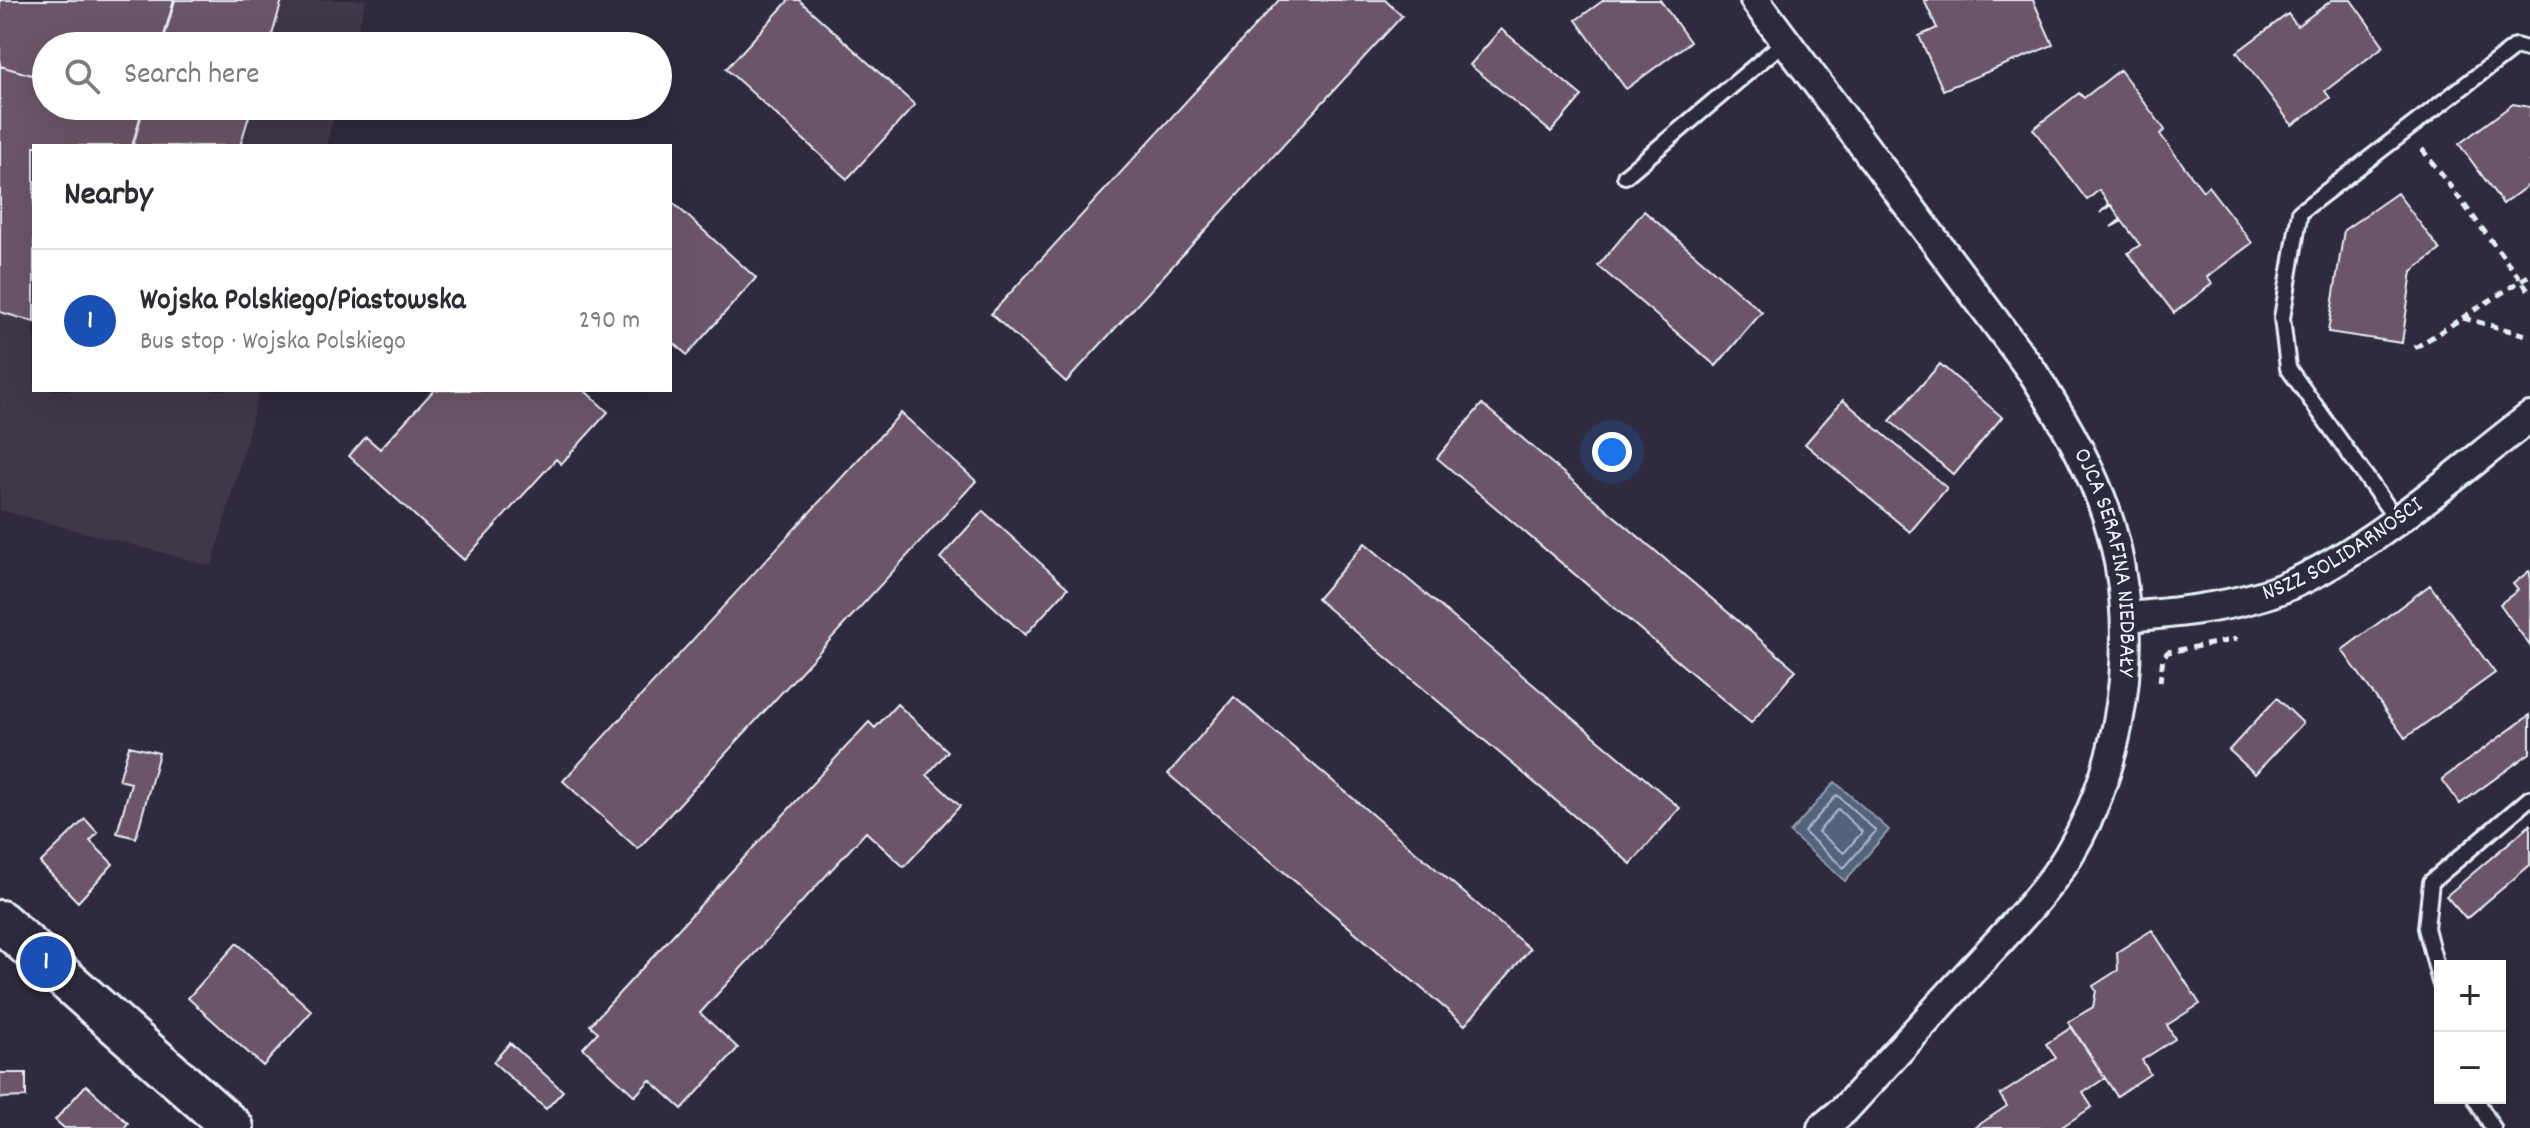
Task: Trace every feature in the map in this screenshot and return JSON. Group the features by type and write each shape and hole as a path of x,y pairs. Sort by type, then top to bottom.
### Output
{"main road":[{"path":"0,921 233,1128"}],"street":[{"name":"OJCA SERAFINA NIEDBAŁY","path":"1773,15 2032,371 2072,434 2102,501 2115,547 2127,617 2122,687 2113,740 2097,796 2068,856 2028,910 1841,1122"},
{"name":"NSZZ SOLIDARNOŚCI","path":"2127,617 2200,611 2263,596 2319,572 2396,519 2530,417"}],"lane":[{"path":"1625,176 1773,15"},
{"path":"2396,519 2288,368 2282,318 2300,212 2516,46 2530,50"},
{"path":"2434,960 2426,928 2431,882 2530,798"},
{"path":"2479,1104 2493,1128"}],"path":[{"path":"2407,130 2530,292"},
{"path":"2415,348 2530,275"},
{"path":"2463,318 2530,336"}],"shaded area":[{"path":"0,0 366,0 357,32 32,32 32,120 333,120 327,144 32,144 32,392 259,392 212,566 0,510"}],"water":[{"path":"1835,782 1889,830 1845,881 1790,833"}],"building":[{"path":"0,0 174,0 165,32 32,32 32,75 0,66"},
{"path":"175,0 282,0 273,32 166,32"},
{"path":"789,0 799,0 915,105 847,179 726,69"},
{"path":"1279,0 1385,0 1402,16 1066,382 991,314"},
{"path":"1604,0 1660,0 1690,42 1626,89 1576,20"},
{"path":"1924,0 2033,0 2053,45 1943,90 1919,36 1937,28"},
{"path":"2332,0 2351,0 2384,46 2325,91 2330,98 2292,125 2237,52 2288,14 2297,26"},
{"path":"1501,29 1582,96 1551,132 1470,65"},
{"path":"0,66 32,75 32,120 139,120 133,144 32,144 32,321 0,312"},
{"path":"2120,70 2165,130 2160,134 2203,191 2208,186 2252,243 2207,277 2212,284 2174,313 2128,253 2140,245 2122,221 2111,227 2121,219 2111,205 2100,213 2109,204 2099,190 2087,200 2033,129 2079,93 2084,98"},
{"path":"2513,104 2530,107 2530,184 2503,204 2459,144"},
{"path":"140,120 248,120 241,144 134,144"},
{"path":"2397,193 2440,250 2412,271 2402,343 2328,332 2344,230"},
{"path":"672,202 756,278 687,355 672,341"},
{"path":"1644,211 1762,312 1716,366 1598,266"},
{"path":"1940,364 2002,417 1954,475 1890,421"},
{"path":"432,392 586,392 608,412 561,464 556,459 464,560 349,456 366,437 380,449"},
{"path":"1843,400 1947,488 1910,532 1805,444"},
{"path":"1482,404 1796,670 1751,723 1437,458"},
{"path":"901,413 976,481 638,849 563,781"},
{"path":"983,511 1068,588 1025,635 940,558"},
{"path":"1365,543 1680,808 1631,864 1317,599"},
{"path":"2529,571 2530,646 2500,604 2518,590 2513,584"},
{"path":"2430,585 2495,673 2405,738 2342,650"},
{"path":"1234,697 1530,949 1465,1025 1168,774"},
{"path":"2277,698 2303,723 2255,774 2229,750"},
{"path":"897,704 948,751 927,775 960,806 904,867 866,832 700,1013 738,1048 682,1109 650,1080 635,1096 583,1048 598,1032 590,1025 869,722 875,728"},
{"path":"2530,715 2530,753 2460,804 2442,779"},
{"path":"129,746 159,753 136,838 117,833 131,783 119,780"},
{"path":"85,819 98,833 90,841 113,864 78,902 40,863"},
{"path":"2530,825 2530,865 2466,919 2446,896"},
{"path":"2152,930 2200,1004 2167,1025 2175,1039 2142,1060 2150,1074 2117,1096 2068,1022 2093,1007 2096,991 2093,986 2118,970 2117,952"},
{"path":"237,943 312,1011 263,1066 188,998"},
{"path":"2072,1027 2105,1078 2083,1093 2092,1107 2060,1128 1974,1128 2007,1106 2000,1095 2056,1058 2046,1044"},
{"path":"510,1043 563,1091 546,1109 493,1062"},
{"path":"0,1073 26,1073 26,1097 0,1098"},
{"path":"86,1085 128,1123 124,1128 64,1128 55,1120"}],"place":[{"name":"Wojska Polskiego/Piastowska","path":"46,962"}]}
